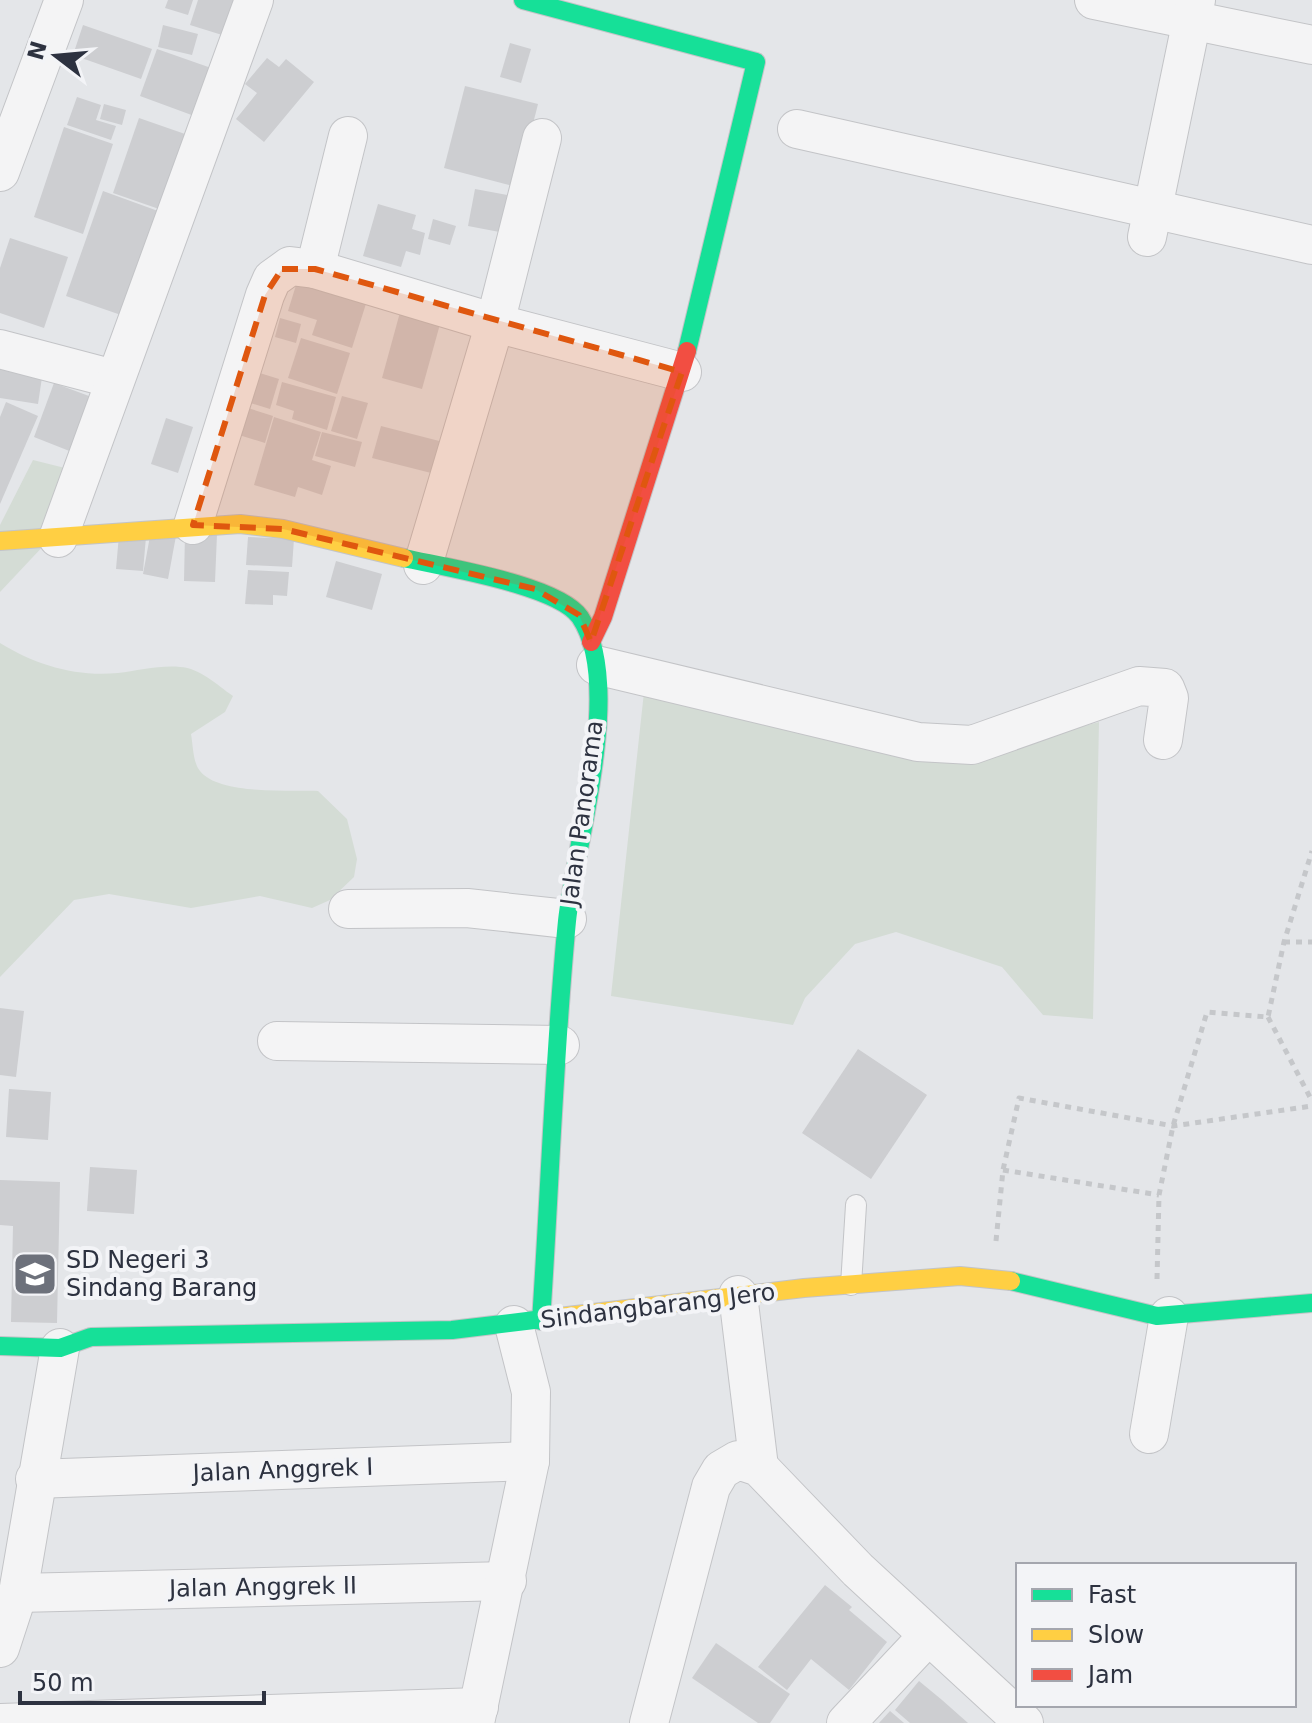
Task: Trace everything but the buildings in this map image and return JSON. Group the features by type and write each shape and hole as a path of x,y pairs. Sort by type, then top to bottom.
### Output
{"street":[{"path":"0,172 64,0"},
{"path":"58,538 254,0"},
{"path":"523,0 756,62 682,372 593,653"},
{"path":"1094,0 1194,9 1312,45"},
{"path":"1150,223 1194,9"},
{"path":"797,129 1150,223 1312,245"},
{"path":"315,269 348,136"},
{"path":"423,565 495,323 542,138"},
{"path":"193,525 272,279 290,266 315,269 495,323 682,372"},
{"path":"0,349 114,379"},
{"path":"0,541 193,525 240,524 283,529 423,565 535,589 559,600 579,615 593,653"},
{"path":"593,653 918,742 950,745 972,745 1139,686 1165,688 1169,698 1163,740"},
{"name":"Jalan Panorama","path":"527,1323 560,1045 567,919 594,763 593,653"},
{"path":"348,909 467,908 567,919"},
{"path":"277,1041 560,1045"},
{"name":"Sindangbarang Jero","path":"0,1346 60,1348 91,1337 402,1334 527,1323 738,1295 960,1276 993,1277 1163,1316 1312,1303"},
{"path":"738,1295 759,1467"},
{"path":"1149,1434 1163,1316"},
{"path":"0,1723 477,1715 530,1461 531,1392 527,1323"},
{"path":"0,1648 18,1593 35,1479 60,1348"},
{"name":"Jalan Anggrek I","path":"35,1479 530,1461"},
{"path":"649,1723 711,1487 729,1463 748,1461 759,1467 927,1637 1024,1723"},
{"name":"Jalan Anggrek II","path":"18,1593 507,1581"},
{"path":"846,1723 927,1637"}],"lane":[{"path":"851,1285 856,1205"}],"path":[{"path":"993,1277 1003,1170 1019,1098 1173,1126 1312,1104 1268,1017 1284,942 1312,851"},
{"path":"1284,942 1312,942"},
{"path":"1163,1316 1159,1195 1173,1126 1207,1012 1268,1017"},
{"path":"1003,1170 1159,1195"}],"highlighted area":[{"path":"282,269 315,269 682,372 591,642 579,615 535,589 283,529 193,525 265,295"}],"shaded area":[{"path":"33,460 77,471 47,542 0,592 0,525"},
{"path":"0,643 28,658 71,671 102,674 172,667 194,670 208,678 233,696 225,712 191,734 200,771 209,779 238,788 318,791 347,819 357,859 354,877 330,900 312,908 260,896 191,908 109,894 74,900 0,977"},
{"path":"644,692 950,763 1099,722 1093,1019 1043,1015 1002,967 896,932 855,944 805,998 793,1025 611,996"}],"traffic: fast":[{"path":"523,0 756,62 687,351"},
{"path":"404,558 498,579 549,596 580,617 593,646 598,682 598,722 567,921 541,1321"},
{"path":"1011,1281 1157,1316 1312,1303"},
{"path":"0,1346 60,1348 91,1337 452,1330 559,1317"}],"traffic: slow":[{"path":"0,541 240,524 283,529 404,558"},
{"path":"559,1317 804,1288 960,1276 1011,1281"}],"traffic: jam":[{"path":"591,642 603,617 687,351"}],"place":[{"name":"SD Negeri 3 Sindang Barang","path":"35,1274"}]}
